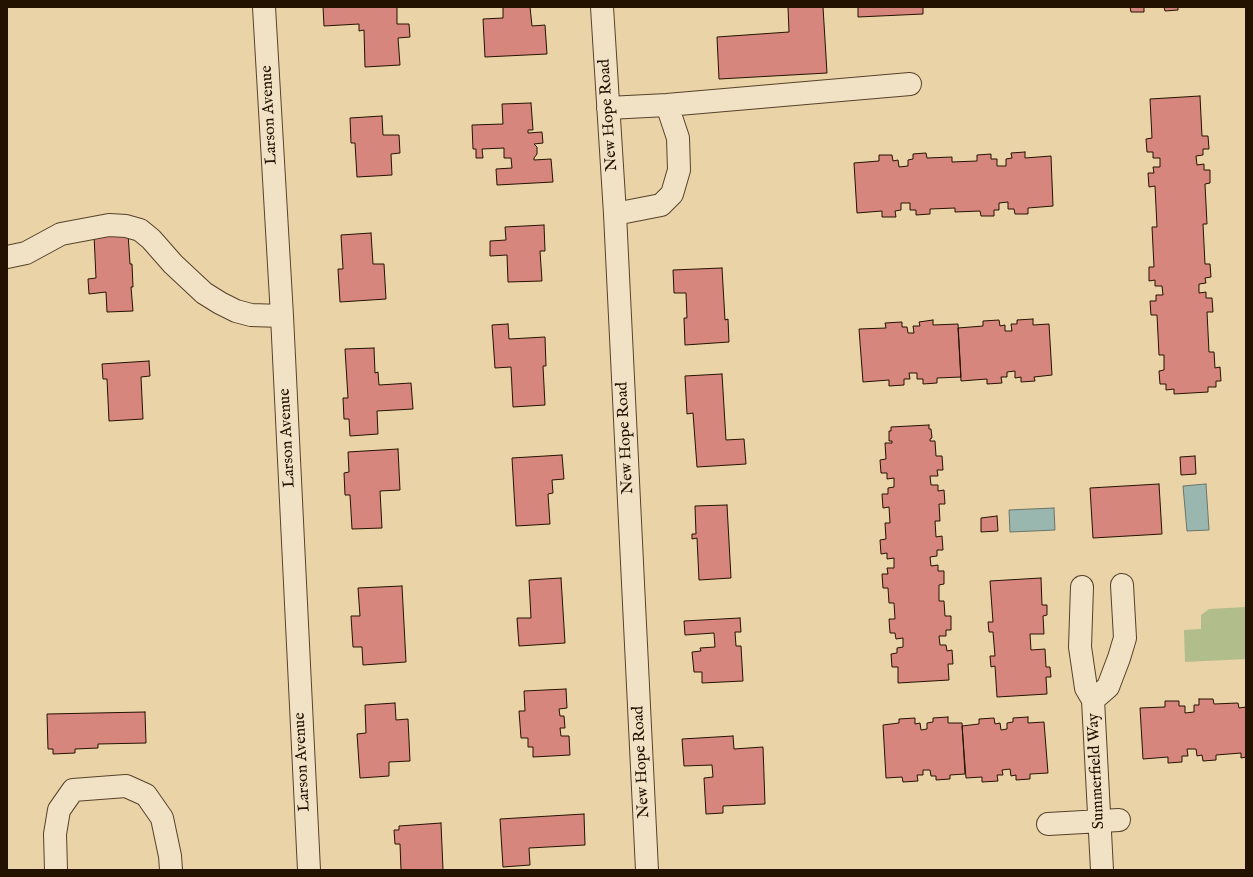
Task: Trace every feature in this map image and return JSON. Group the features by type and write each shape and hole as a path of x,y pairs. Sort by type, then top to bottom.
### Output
{"street":[{"name":"Larson Avenue","path":"264,7 282,316 309,870"},
{"name":"New Hope Road","path":"602,7 615,214 647,870"},
{"path":"608,108 667,105 910,84"},
{"path":"615,214 661,204 672,194 679,170 678,138 667,105"},
{"path":"7,257 26,253 62,234 109,225 126,226 140,230 151,239 173,264 204,293 220,303 236,312 251,315 282,316"},
{"name":"Summerfield Way","path":"1102,870 1109,821 1093,700 1108,687 1125,638 1122,585"},
{"path":"1082,587 1080,647 1086,688 1093,700"},
{"path":"56,870 55,834 59,810 73,790 126,786 146,795 162,818 170,856 171,870"},
{"path":"1048,824 1109,821"}],"green space":[{"path":"1246,607 1246,659 1185,662 1184,630 1201,629 1201,615 1209,609"}],"water":[{"path":"1206,484 1209,530 1187,531 1183,486"},
{"path":"1054,508 1055,530 1010,532 1009,510"}],"building":[{"path":"323,7 397,7 397,24 409,24 410,37 398,38 400,65 365,67 364,30 359,31 359,24 324,26"},
{"path":"503,7 530,7 532,26 545,25 547,54 485,57 483,19 503,18"},
{"path":"788,7 823,7 827,73 719,79 717,37 789,32"},
{"path":"858,7 923,7 923,14 858,17"},
{"path":"1130,7 1144,7 1144,12 1131,12"},
{"path":"1164,7 1178,7 1178,10 1165,11"},
{"path":"1200,96 1202,136 1208,136 1209,149 1203,149 1203,155 1196,156 1197,165 1204,164 1204,170 1210,170 1210,183 1205,184 1207,224 1203,224 1205,264 1210,264 1211,277 1205,278 1206,283 1199,284 1199,293 1206,292 1206,298 1212,298 1213,312 1207,312 1209,352 1214,352 1215,368 1220,367 1221,381 1216,381 1216,387 1208,387 1208,392 1174,394 1174,389 1166,390 1166,384 1160,384 1159,371 1164,370 1164,355 1159,355 1157,315 1151,315 1150,301 1156,301 1156,295 1163,295 1162,286 1155,286 1155,280 1149,281 1149,267 1154,267 1152,227 1157,227 1155,186 1149,187 1148,173 1154,173 1153,167 1160,167 1160,158 1153,158 1153,152 1147,152 1146,139 1152,138 1150,99"},
{"path":"531,103 533,130 528,130 528,133 542,132 543,143 534,144 537,147 537,154 534,160 551,159 553,182 497,185 496,169 512,168 511,158 504,158 504,148 482,149 483,158 476,158 476,149 473,149 472,125 503,124 502,104"},
{"path":"382,116 383,135 399,135 400,153 391,154 392,175 357,177 355,143 351,143 350,118"},
{"path":"1025,152 1025,158 1051,156 1053,206 1028,208 1028,214 1015,214 1014,209 1008,209 1008,202 999,203 999,210 994,210 994,216 981,216 980,211 955,212 955,208 930,209 930,214 916,215 916,210 910,210 910,203 901,203 901,210 895,211 896,217 882,217 882,211 857,213 854,163 879,161 879,155 892,155 893,161 898,160 899,167 908,166 908,160 913,159 913,154 926,153 927,158 952,157 952,162 977,161 977,155 991,154 991,159 997,159 997,166 1006,166 1006,159 1012,158 1011,153"},
{"path":"544,225 545,251 540,251 542,281 508,282 507,255 490,256 490,241 506,240 505,227"},
{"path":"128,233 130,264 132,264 133,287 131,287 133,311 107,312 106,292 89,294 88,279 96,278 94,235"},
{"path":"371,233 373,264 384,264 386,299 340,302 338,269 343,269 341,235"},
{"path":"722,268 725,320 728,319 729,342 685,345 684,318 687,318 686,293 674,293 673,270"},
{"path":"1033,319 1033,325 1049,324 1052,375 1034,377 1035,381 1021,382 1021,377 1015,378 1015,371 1007,372 1007,377 1001,377 1002,383 987,384 987,379 961,381 958,328 983,326 983,321 999,320 1000,326 1005,325 1005,331 1012,331 1011,324 1017,324 1017,320"},
{"path":"933,320 933,325 958,324 961,377 937,378 937,383 923,384 923,379 917,379 917,373 909,373 910,379 904,379 904,385 889,386 889,380 863,382 859,329 886,328 885,323 902,322 902,327 907,327 908,333 914,333 913,326 920,326 919,322"},
{"path":"508,324 509,339 545,337 546,366 543,366 545,405 513,407 511,367 495,368 492,325"},
{"path":"374,348 375,373 378,372 379,385 411,383 413,409 377,411 378,434 350,436 349,419 344,419 343,398 348,398 345,349"},
{"path":"149,361 150,376 141,377 143,419 109,421 107,379 103,379 102,364"},
{"path":"722,374 726,440 744,439 746,464 697,467 693,413 687,414 685,376"},
{"path":"929,425 932,438 930,441 935,441 936,456 942,456 943,470 937,470 938,476 930,476 931,485 938,485 938,491 944,490 945,504 939,504 940,521 935,521 936,537 942,536 943,550 937,550 937,556 930,557 931,566 938,565 938,571 944,571 944,584 939,585 939,601 944,601 945,616 951,616 951,630 946,630 946,636 939,636 940,645 946,645 947,651 952,650 953,664 948,664 949,680 898,683 898,667 892,667 891,654 897,653 897,648 903,647 903,638 896,639 895,633 890,633 889,619 895,619 894,603 889,603 888,588 883,588 882,574 888,574 887,568 894,568 894,558 887,559 887,553 881,554 880,540 886,539 885,523 890,523 889,507 883,508 882,494 888,494 888,488 894,487 894,478 887,479 887,473 881,473 880,460 886,459 885,443 892,443 892,441 889,441 889,431 891,431 891,427"},
{"path":"398,449 400,490 380,491 382,528 352,529 350,495 345,495 344,473 349,472 348,452"},
{"path":"562,455 564,479 552,480 553,493 548,494 550,524 516,526 512,458"},
{"path":"1195,456 1196,474 1181,475 1180,457"},
{"path":"1159,484 1162,534 1093,538 1090,488"},
{"path":"727,505 731,578 699,580 697,538 692,539 692,534 696,534 695,506"},
{"path":"997,516 998,531 981,532 981,518"},
{"path":"561,578 565,643 519,646 517,618 531,618 529,580"},
{"path":"1041,578 1042,605 1047,605 1047,615 1043,616 1044,634 1030,634 1031,650 1045,649 1046,667 1050,667 1051,677 1046,677 1047,694 997,697 995,666 991,667 990,656 995,656 993,632 989,632 988,622 993,622 990,581"},
{"path":"402,586 406,662 363,665 362,647 353,647 351,616 360,616 358,588"},
{"path":"740,618 741,632 735,632 736,646 741,646 743,681 702,683 702,672 694,672 692,652 701,651 700,648 715,647 714,633 685,635 684,621"},
{"path":"566,689 567,708 559,709 560,716 564,716 565,728 560,728 561,736 569,736 570,755 533,757 533,747 528,747 528,738 521,738 519,711 525,711 524,691"},
{"path":"1199,699 1213,699 1214,704 1238,703 1239,708 1246,707 1246,757 1241,758 1241,753 1216,755 1216,760 1203,761 1202,755 1197,756 1196,749 1187,749 1188,756 1182,756 1182,762 1168,763 1168,757 1143,759 1140,708 1165,707 1165,701 1179,701 1179,706 1185,706 1185,713 1194,712 1194,705 1199,705"},
{"path":"395,703 396,720 408,719 410,761 389,762 389,776 360,778 357,734 366,733 365,705"},
{"path":"145,712 146,743 98,744 98,748 75,749 75,753 53,754 53,749 48,749 47,714"},
{"path":"948,717 948,723 962,723 965,774 950,775 950,779 936,780 936,776 931,776 930,770 923,770 923,775 917,775 918,781 903,782 902,777 886,778 883,725 899,723 899,719 915,718 915,724 920,723 921,730 927,729 927,723 933,722 933,718"},
{"path":"1028,717 1028,723 1044,722 1048,773 1030,774 1030,779 1016,780 1016,775 1011,776 1010,769 1002,770 1003,775 997,775 998,781 982,782 982,777 966,778 962,726 979,724 979,719 994,718 995,724 1000,723 1001,730 1007,729 1007,723 1013,722 1013,718"},
{"path":"733,736 734,749 763,747 765,804 723,806 723,813 706,814 704,778 713,777 712,765 684,766 682,739"},
{"path":"584,814 585,845 529,848 530,865 503,867 500,819"},
{"path":"441,823 443,870 401,870 400,844 395,844 394,830 399,830 399,826"}]}
